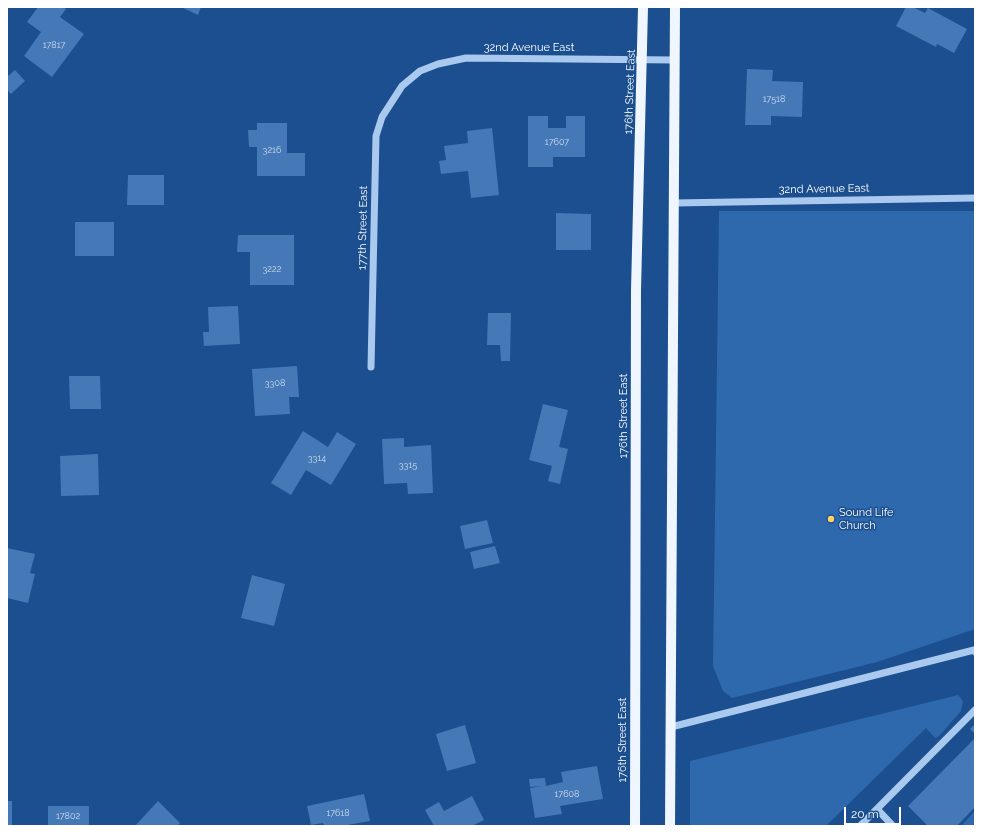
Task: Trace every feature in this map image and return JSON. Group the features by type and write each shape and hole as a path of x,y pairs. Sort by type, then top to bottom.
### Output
{"main road":[{"name":"176th Street East","path":"635,826 636,290 643,59 643,7"},
{"path":"670,826 675,7"}],"street":[{"name":"32nd Avenue East","path":"395,94 420,71 452,60 466,58 674,60"},
{"name":"177th Street East","path":"370,367 376,136 382,117 395,94"},
{"name":"32nd Avenue East","path":"673,203 975,198"},
{"path":"671,727 975,650"},
{"path":"860,826 975,710"},
{"path":"877,809 893,826"}],"shaded area":[{"name":"Sound Life Church","path":"719,211 975,211 975,629 877,662 732,698 723,691 713,666"},
{"path":"958,695 963,701 961,711 939,736 935,738 926,728 826,826 690,826 690,761"},
{"path":"974,812 975,826 961,826"}],"building":[{"path":"38,7 63,7 66,9 60,17 84,34 52,77 24,56 41,32 27,22"},
{"path":"181,7 201,7 198,15"},
{"path":"906,7 913,7 925,13 928,8 967,29 954,53 937,44 936,47 896,26"},
{"path":"747,69 773,70 772,81 803,82 802,117 771,116 771,125 745,125"},
{"path":"15,70 25,81 11,94 7,90 7,77"},
{"path":"528,116 548,116 548,128 566,128 566,116 585,116 585,157 553,157 553,167 528,167"},
{"path":"257,123 287,123 287,153 305,153 305,176 257,176 257,147 249,147 248,130 257,130"},
{"path":"492,128 499,195 471,198 468,171 441,174 439,161 446,160 444,146 468,143 467,131"},
{"path":"128,175 164,175 164,205 127,205"},
{"path":"556,213 591,214 591,250 556,250"},
{"path":"75,222 114,222 114,256 75,256"},
{"path":"238,235 294,235 294,285 250,285 250,252 237,252"},
{"path":"238,306 240,344 204,346 203,332 209,332 208,307"},
{"path":"488,313 511,313 510,361 501,361 500,345 487,345"},
{"path":"297,366 299,397 289,397 290,414 255,416 252,369"},
{"path":"69,376 100,376 101,409 70,409"},
{"path":"543,404 568,410 559,447 568,449 560,484 548,481 552,466 529,460"},
{"path":"303,431 328,447 337,432 356,444 331,485 306,470 291,495 271,483"},
{"path":"404,438 404,447 431,445 433,493 408,494 407,483 384,484 382,439"},
{"path":"98,454 99,495 61,496 60,456"},
{"path":"487,520 493,543 465,549 460,526"},
{"path":"495,546 500,563 474,569 470,552"},
{"path":"7,548 35,554 30,573 35,574 28,603 7,598"},
{"path":"252,575 285,584 274,626 241,618"},
{"path":"975,724 975,734 970,729"},
{"path":"465,725 476,763 447,771 436,734"},
{"path":"975,738 975,807 957,826 928,826 908,806"},
{"path":"597,766 603,799 560,806 562,814 535,818 530,788 541,786 530,787 529,779 545,778 546,786 563,782 561,772"},
{"path":"364,794 370,821 342,826 324,826 323,823 311,825 307,806"},
{"path":"472,796 484,820 472,826 434,826 425,810 439,802 444,811"},
{"path":"7,801 12,801 12,826 7,826"},
{"path":"158,801 180,823 178,826 135,826"},
{"path":"48,806 89,806 89,826 48,826"}],"place":[{"name":"Sound Life Church","path":"831,519"}]}
